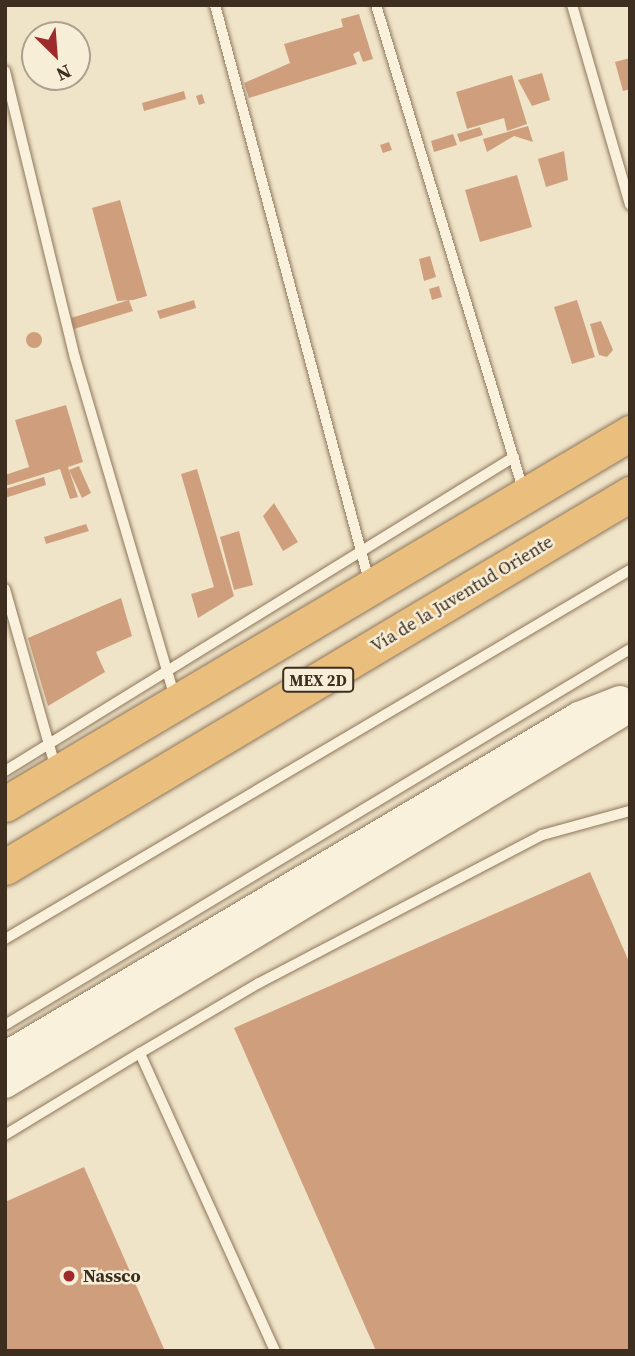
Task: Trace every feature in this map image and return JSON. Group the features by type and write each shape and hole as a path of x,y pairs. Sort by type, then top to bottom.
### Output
{"highway":[{"name":"MEX 2D","path":"5,804 54,759 172,688 371,587 630,433"},
{"name":"Vía de la Juventud Oriente","path":"5,867 630,494"}],"main road":[{"path":"5,1057 579,717 630,697"},
{"path":"5,1083 630,707"}],"lane":[{"path":"215,5 371,587"},
{"path":"376,5 524,495"},
{"path":"572,5 630,205"},
{"path":"5,71 75,358 172,688 361,549 514,457"},
{"path":"5,939 630,570"},
{"path":"5,589 54,759 5,771"},
{"path":"5,1025 630,649"},
{"path":"5,1135 259,983 542,835 630,811"},
{"path":"140,1053 275,1351"}],"building":[{"path":"359,14 373,59 363,62 359,51 353,54 357,64 249,98 244,83 290,63 284,44 343,27 341,19"},
{"path":"630,58 630,89 623,91 615,62"},
{"path":"542,73 550,100 532,106 518,80"},
{"path":"512,75 527,124 507,131 504,118 467,129 456,92"},
{"path":"184,91 186,99 144,111 142,103"},
{"path":"202,94 205,103 199,105 196,96"},
{"path":"528,126 533,142 514,136 487,152 483,139"},
{"path":"480,127 483,135 460,142 457,134"},
{"path":"453,134 457,145 434,152 431,141"},
{"path":"389,142 392,150 383,153 380,145"},
{"path":"564,151 568,180 546,187 538,159"},
{"path":"517,175 532,227 480,242 465,190"},
{"path":"120,200 147,296 117,301 92,208"},
{"path":"430,256 436,277 424,281 419,259"},
{"path":"439,286 442,297 432,300 429,289"},
{"path":"129,300 133,311 74,329 71,318"},
{"path":"194,300 196,308 160,319 157,311"},
{"path":"577,300 595,357 572,364 554,307"},
{"path":"601,321 613,350 607,357 599,355 590,324"},
{"path":"34,332 40,334 40,346 34,348 28,346 26,340 28,334"},
{"path":"66,405 83,462 68,467 78,497 70,499 60,469 5,486 5,475 29,467 15,420"},
{"path":"79,466 91,493 82,498 69,470"},
{"path":"197,469 234,596 198,618 191,594 214,587 181,474"},
{"path":"44,477 46,485 5,498 5,489"},
{"path":"274,503 298,542 283,551 263,516"},
{"path":"86,524 89,531 46,544 44,537"},
{"path":"239,531 253,585 234,590 220,537"},
{"path":"121,598 132,636 96,652 105,672 48,706 28,638"},
{"path":"590,872 630,964 630,1351 376,1351 234,1028"},
{"name":"Nassco","path":"84,1167 165,1351 5,1351 5,1202"}],"place":[{"name":"Nassco","path":"69,1276"}]}
